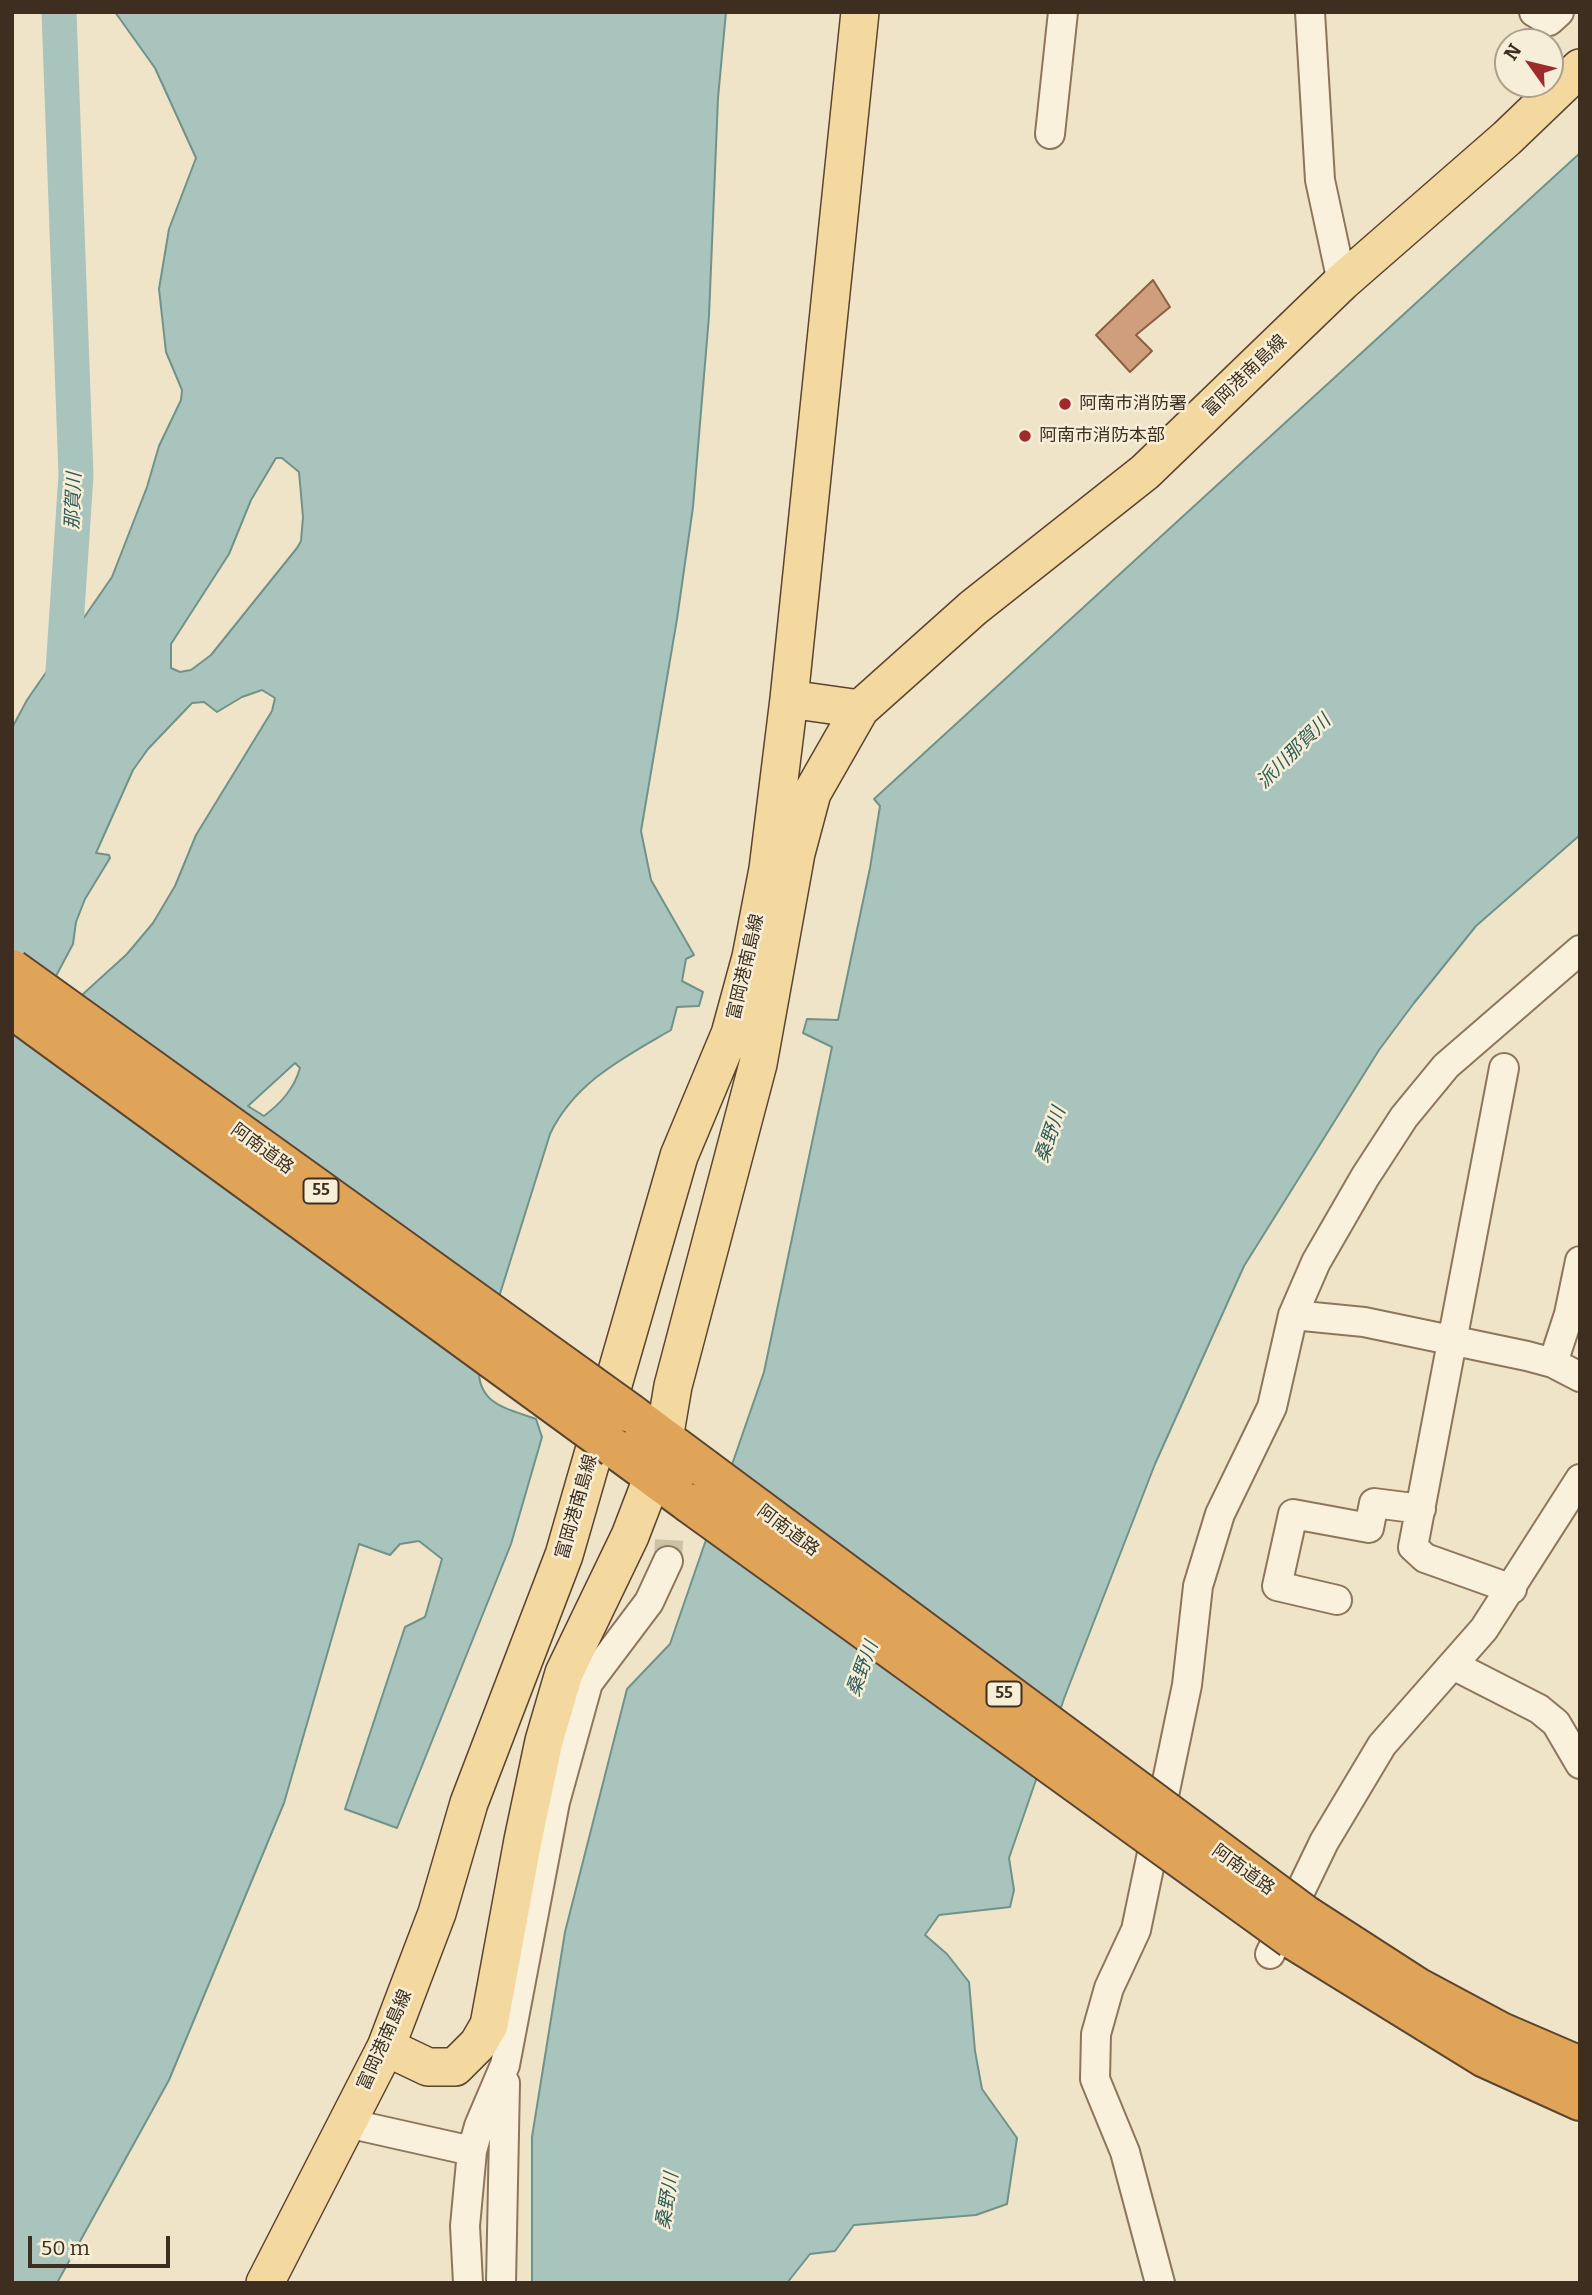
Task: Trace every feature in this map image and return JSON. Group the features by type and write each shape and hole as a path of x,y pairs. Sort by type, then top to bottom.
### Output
{"highway":[{"name":"阿南道路","path":"12,969 704,1468 1289,1937 1417,1987 1501,2032 1580,2066"},
{"name":"阿南道路","path":"12,1009 1289,1937 1485,2058 1580,2101"}],"main road":[{"name":"富岡港南島線","path":"265,2283 386,2047 437,1913 469,1803 564,1555 679,1156 730,1034 751,957 768,869 789,699 860,12"},
{"name":"富岡港南島線","path":"664,1439 673,1386 758,1064 802,829 812,793 860,709 973,608 1145,472 1342,282 1507,138 1580,68"},
{"path":"789,699 860,709"},
{"path":"386,2047 428,2067 455,2067 478,2044 489,2025 544,1741 564,1673 630,1536 653,1476"}],"street":[{"path":"1050,134 1063,12"},
{"path":"1310,12 1320,180 1342,282"},
{"path":"1534,12 1549,22 1559,12"},
{"path":"1160,2283 1125,2152 1094,2078 1096,2034 1109,1988 1136,1930 1187,1685 1198,1586 1220,1514 1272,1407 1293,1315 1316,1262 1404,1117 1446,1066 1580,950"},
{"path":"1504,1068 1455,1340 1413,1547 1425,1558 1512,1589"},
{"path":"1553,1363 1569,1314 1580,1261"},
{"path":"1293,1315 1364,1322 1455,1340 1553,1363 1580,1377"},
{"path":"1289,1937 1324,1842 1382,1745 1453,1665 1512,1589 1542,1535 1580,1479"},
{"path":"1337,1600 1277,1586 1293,1514 1369,1528 1374,1503 1421,1509"},
{"path":"501,2283 505,2065 555,1802 588,1683 649,1602 668,1561"},
{"path":"1453,1665 1548,1716 1556,1723 1580,1764"},
{"path":"468,2283 465,2227 472,2151 479,2126 505,2065"},
{"path":"346,2123 472,2151"}],"water":[{"path":"115,12 726,12 718,98 709,316 693,507 641,831 651,880 694,955 686,959 682,981 703,992 699,1006 677,1007 671,1030 618,1062 587,1086 560,1116 550,1134 479,1361 481,1386 486,1395 512,1411 536,1419 542,1437 511,1544 397,1828 345,1809 405,1627 425,1617 442,1559 419,1541 400,1544 390,1555 359,1544 284,1803 169,2080 57,2283 12,2283 12,728 27,700 112,577 147,487 159,446 181,400 182,390 166,352 159,289 169,229 196,158 155,68","holes":["276,458 282,458 299,472 303,517 301,541 211,655 191,670 180,672 171,668 171,644 229,554 251,500","262,690 275,698 272,711 196,835 175,886 153,923 127,954 82,995 56,976 73,944 76,922 85,899 110,858 109,855 96,853 133,770 148,749 192,703 204,702 217,712 242,697","295,1063 300,1068 286,1095 264,1116 248,1106"]},
{"path":"1580,153 1580,835 1476,926 1414,1003 1379,1050 1244,1266 1155,1464 1065,1696 1009,1858 1014,1890 1010,1907 939,1915 925,1935 947,1954 969,1982 975,2051 982,2089 1017,2138 1007,2204 976,2215 854,2225 835,2251 810,2254 787,2283 532,2283 532,2137 565,1932 627,1689 670,1644 764,1372 832,1047 803,1033 807,1019 838,1020 870,868 880,806 874,799"}],"building":[{"path":"1153,280 1170,307 1136,335 1152,351 1130,372 1096,335"}],"waterway":[{"name":"那賀川","path":"59,12 76,475 62,686"}],"tunnel":[{"path":"668,1561 669,1540"}],"place":[{"name":"阿南市消防署","path":"1065,404"},
{"name":"阿南市消防本部","path":"1025,436"}],"water label":[{"name":"派川那賀川","path":"1294,752"},
{"name":"桑野川","path":"1051,1135"},
{"name":"桑野川","path":"863,1669"},
{"name":"桑野川","path":"668,2201"}]}
